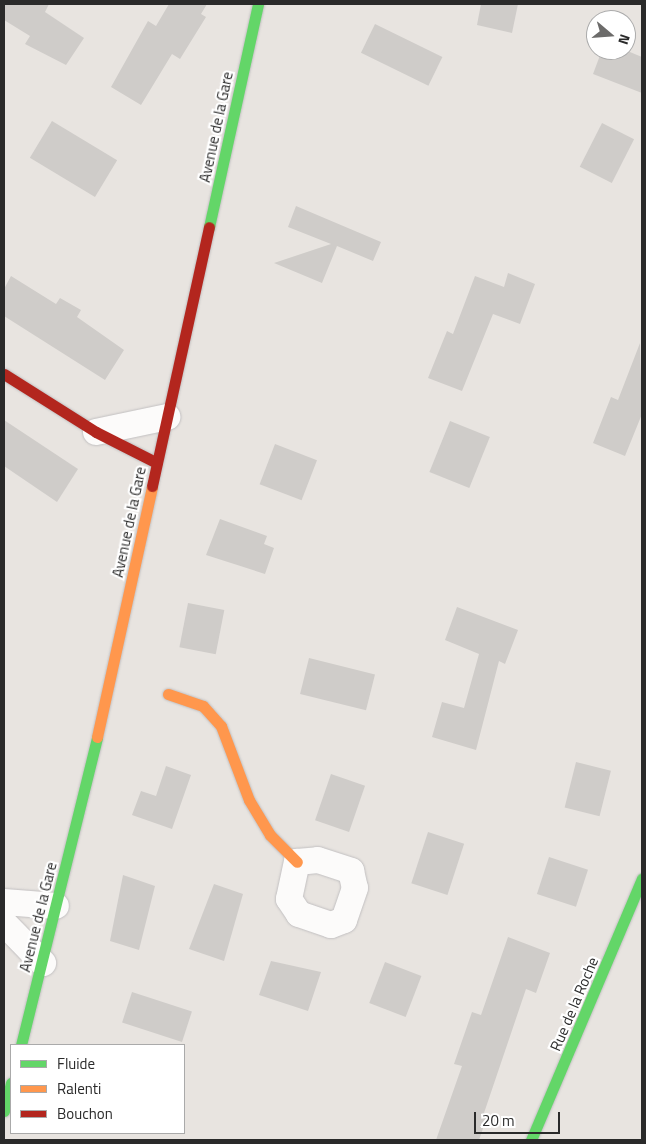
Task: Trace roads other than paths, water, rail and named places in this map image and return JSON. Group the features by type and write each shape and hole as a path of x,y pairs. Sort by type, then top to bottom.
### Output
{"street":[{"name":"Avenue de la Gare","path":"21,1044 43,963 157,463 258,4"},
{"path":"4,374 96,432 157,463"},
{"path":"96,432 167,417"},
{"path":"168,694 203,706 221,726 249,800 270,835 297,862"},
{"name":"Rue de la Roche","path":"531,1140 642,879"},
{"path":"4,902 56,906"},
{"path":"4,923 43,963"},
{"path":"4,1111 10,1087"}]}
